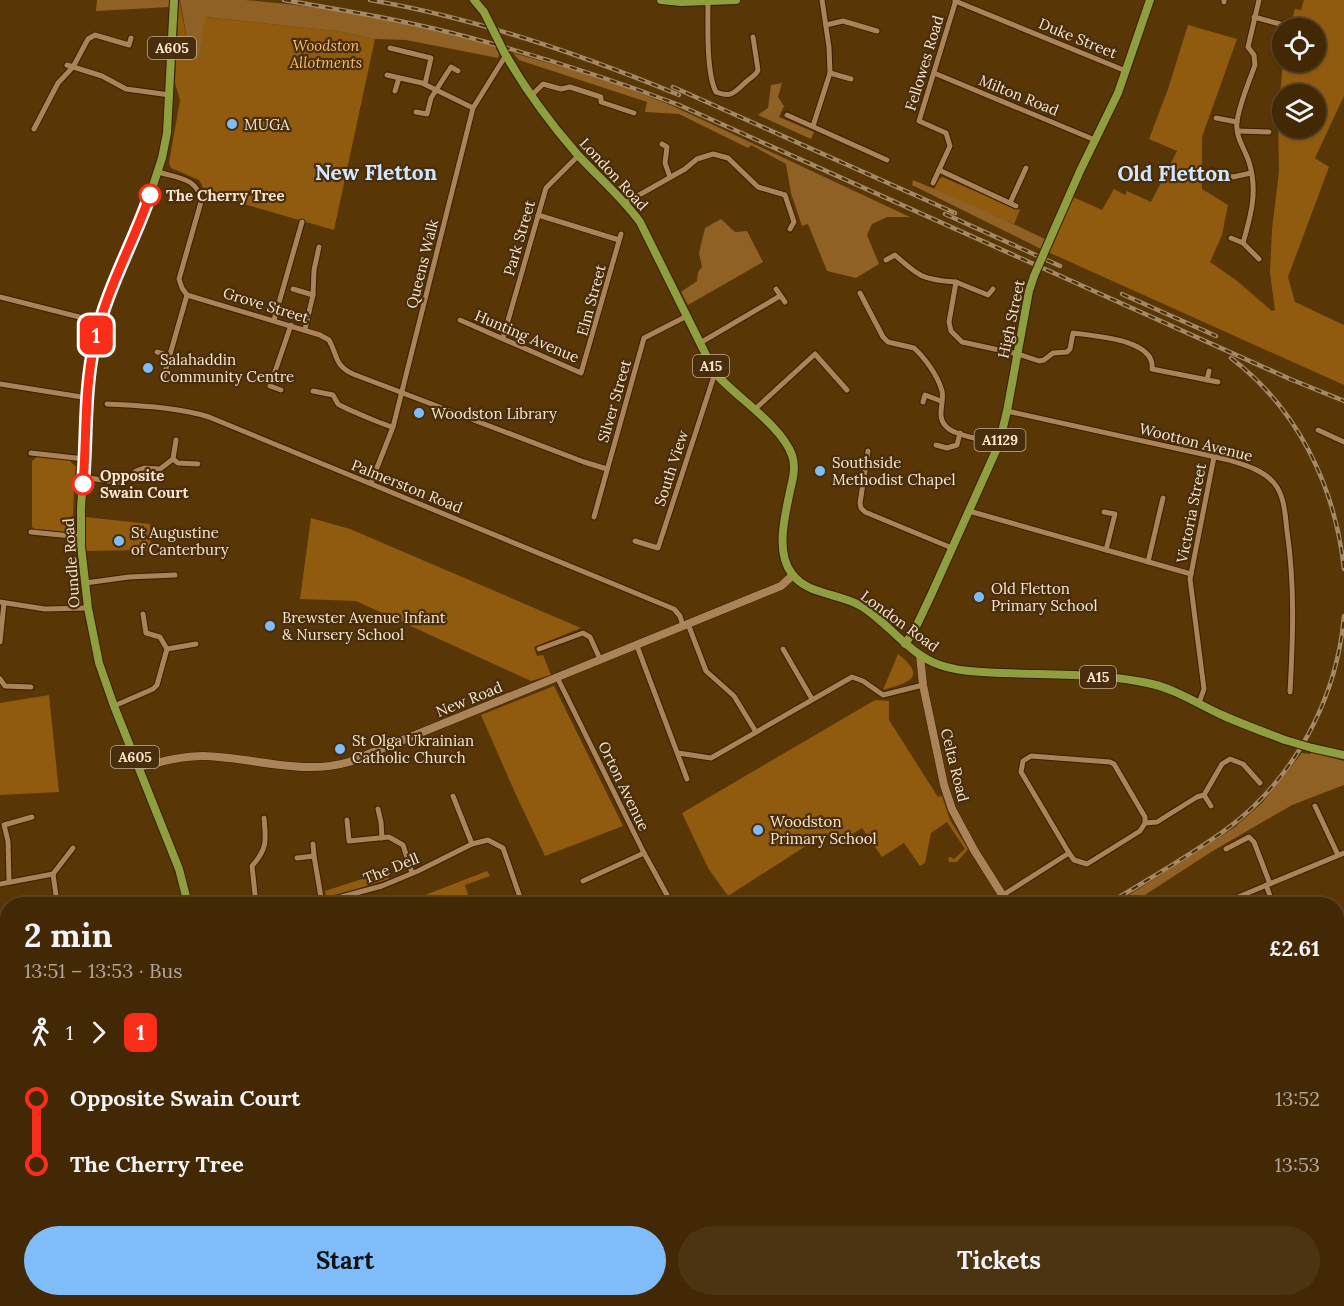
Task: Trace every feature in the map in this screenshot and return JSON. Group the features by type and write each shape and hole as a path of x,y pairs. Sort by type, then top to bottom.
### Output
{"main road":[{"name":"Oundle Road","path":"174,0 167,138 158,172 99,322 94,343 88,398 81,537 88,608 99,663 179,869 187,897"},
{"name":"London Road","path":"474,0 484,12 531,96 552,125 578,156 625,203 648,236 715,373 729,389 784,439 792,456 794,471 783,550 785,561 793,575 809,587 858,604 905,644 941,666 979,672 1120,678 1149,683 1166,688 1221,714 1285,740 1344,755"},
{"path":"661,0 736,0"},
{"name":"High Street","path":"905,644 915,629 999,444 1029,291 1034,276 1118,93 1150,0"}],"street":[{"path":"813,126 830,73 822,0"},
{"name":"Duke Street","path":"956,0 1126,71"},
{"name":"Fellowes Road","path":"933,183 950,146 946,133 919,121 956,0"},
{"path":"1243,243 1253,209 1254,190 1237,122 1255,65 1254,55 1248,47 1259,0"},
{"path":"708,1 710,56 713,87 716,92 722,94 736,92 757,75 753,37"},
{"path":"1254,17 1272,22"},
{"path":"826,25 839,21 856,21 877,30"},
{"path":"34,129 58,83 77,60 91,36 101,36 129,45 131,38"},
{"path":"390,48 431,58 425,84"},
{"name":"Queens Walk","path":"370,483 393,427 473,108 505,53"},
{"path":"70,66 102,76 126,89 170,95"},
{"path":"416,112 428,114 431,98 451,67 458,71"},
{"path":"830,73 851,79"},
{"name":"Milton Road","path":"934,73 1095,140"},
{"path":"387,75 425,84 473,108"},
{"path":"395,91 399,78"},
{"path":"531,96 543,84 561,89 570,87 601,97 601,102 634,113"},
{"path":"787,115 887,160"},
{"path":"912,117 919,121"},
{"path":"1216,118 1237,122"},
{"path":"1238,131 1269,132"},
{"path":"667,146 666,163 670,177"},
{"path":"625,203 705,155 713,154 728,158 759,187 785,195 794,222 789,229"},
{"name":"Park Street","path":"503,338 546,188 578,156"},
{"path":"939,170 1013,205 1026,168"},
{"path":"1211,171 1233,177 1251,173"},
{"path":"158,172 192,182 200,192 201,202 179,279 187,295 163,379"},
{"name":"Elm Street","path":"538,215 620,237 583,371"},
{"path":"274,320 302,222"},
{"path":"1231,238 1243,243 1259,259"},
{"path":"305,329 313,295 314,270 319,247"},
{"path":"886,260 895,255 914,272 930,280 956,282 988,295 993,289"},
{"path":"956,282 949,322 956,338 962,342 1039,361 1053,353 1064,353 1070,349 1073,333 1131,344 1145,350 1153,363 1152,369 1218,382"},
{"path":"293,289 313,295"},
{"path":"776,290 785,302"},
{"path":"860,293 883,337 893,344 914,348 925,360 943,393 941,400 943,422 950,430 999,444"},
{"name":"Grove Street","path":"187,295 305,329 329,340 336,361 344,370 402,392"},
{"path":"700,343 780,296"},
{"path":"0,297 99,322"},
{"name":"Silver Street","path":"594,517 644,338 687,316"},
{"name":"Hunting Avenue","path":"460,321 581,373 583,371"},
{"path":"268,394 291,325"},
{"path":"158,352 170,356"},
{"path":"754,410 815,354 847,390"},
{"path":"1208,380 1209,371"},
{"name":"South View","path":"635,541 658,548 715,373"},
{"path":"0,384 88,398"},
{"path":"270,386 281,390"},
{"path":"313,391 333,395 339,405 393,427"},
{"path":"402,392 607,469"},
{"path":"923,402 925,395 941,400"},
{"name":"Palmerston Road","path":"106,404 151,407 209,417 674,609 685,625"},
{"name":"Wootton Avenue","path":"1007,411 1214,457 1245,465 1267,476 1276,485 1282,497 1291,557 1293,602 1290,692"},
{"path":"1318,430 1344,442"},
{"path":"936,445 952,447 957,445 960,433"},
{"path":"83,477 121,483 136,471 144,468 159,469 172,459 176,440"},
{"path":"868,451 860,503 865,513 952,548"},
{"path":"31,453 85,459"},
{"name":"Victoria Street","path":"1199,703 1204,689 1191,574 1214,457"},
{"path":"172,459 178,463 198,464"},
{"path":"1148,562 1163,498"},
{"path":"969,511 1191,574"},
{"path":"1104,512 1115,514 1106,550"},
{"path":"31,532 81,537"},
{"path":"85,583 129,577 175,575"},
{"name":"New Road","path":"140,767 185,757 205,756 285,766 337,766 782,586 793,575"},
{"path":"0,642 2,603 45,609 88,608"},
{"path":"114,706 153,689 157,685 167,649 160,637 146,633 142,614"},
{"path":"685,625 706,671 734,696 756,732"},
{"path":"539,649 583,633 591,637 600,659"},
{"path":"167,649 196,645"},
{"path":"637,646 687,779"},
{"path":"783,648 812,699"},
{"name":"Celta Road","path":"920,655 923,685 944,785 952,809 1003,896"},
{"name":"Orton Avenue","path":"557,677 667,897"},
{"path":"678,753 711,758 852,677 863,681 883,695 923,685"},
{"path":"0,679 4,686 32,687"},
{"path":"1031,756 1114,764 1145,817 1145,823 1140,831 1087,864 1074,860 1021,772 1023,761 1031,756"},
{"path":"1145,823 1157,822 1204,795 1222,764 1230,759 1243,764 1260,783"},
{"path":"1204,795 1211,806"},
{"path":"453,796 472,844 488,840 503,848 520,897"},
{"path":"1315,806 1338,855"},
{"path":"378,810 382,838"},
{"path":"9,881 8,841 1,826 32,817"},
{"path":"255,897 252,866 261,855 266,843 264,818"},
{"path":"347,820 349,841 389,837 403,844 412,873"},
{"path":"1226,849 1250,837 1254,842 1271,897"},
{"path":"313,844 321,897"},
{"name":"The Dell","path":"343,897 382,886 472,844"},
{"path":"0,884 53,874 73,848"},
{"path":"584,881 644,853"},
{"path":"1003,896 1069,853"},
{"path":"1238,897 1344,853"},
{"path":"297,858 314,856"},
{"path":"53,874 56,894"}],"green space":[{"name":"Woodston Allotments","path":"179,0 189,50 198,62 204,17 337,31 375,39 334,230 206,193 199,180 171,168 169,163 180,100 175,83"},
{"path":"1304,0 1344,0 1344,96 1326,134 1326,84 1281,84 1282,72 1326,72 1326,18 1293,18 1295,9 1301,10"},
{"path":"1188,25 1237,39 1202,137 1202,189 1228,205 1222,235 1210,262 1236,280 1272,311 1275,310 1270,273 1272,229 1279,172 1278,138 1324,138 1315,158 1329,167 1288,277 1295,302 1344,325 1344,385 1048,252 1073,197 1102,210 1114,189 1125,195 1127,191 1151,202 1177,151 1149,139"},
{"path":"942,177 1020,210 1014,224 934,189"},
{"path":"38,456 69,460 76,467 73,527 67,533 36,530 32,527 32,461"},
{"path":"85,517 150,524 151,550 85,551"},
{"path":"311,518 350,529 581,628 534,647 537,656 543,655 551,675 531,681 356,601 300,599"},
{"path":"898,654 907,662 913,674 906,682 883,690"},
{"path":"554,686 623,826 545,856 481,715"},
{"path":"49,695 59,792 0,795 0,703"},
{"path":"875,700 889,701 889,720 938,797 942,796 950,820 968,849 957,862 949,862 948,858 954,859 965,849 947,822 931,833 925,863 920,866 904,843 882,857 862,828 835,845 826,833 728,896 708,868 682,813"},
{"path":"387,871 389,879 331,897 326,895 325,891"},
{"path":"487,871 490,876 465,885 469,897 420,897"}],"shaded area":[{"path":"97,0 170,0 170,7 96,11"},
{"path":"180,0 245,0 340,11 464,38 495,47 499,54 498,58 406,40 375,39 337,31 205,17 198,63 189,50"},
{"path":"513,53 602,78 675,107 910,217 887,217 872,224 867,235 879,264 856,278 827,271 808,224 802,226 791,193 786,164 751,145 748,148 679,114 645,112 647,102 519,60"},
{"path":"782,83 778,97 784,106 779,117 814,132 811,139 758,115 768,108 771,85"},
{"path":"913,180 1045,239 1041,249 912,185"},
{"path":"721,219 735,232 747,231 763,262 688,305 681,292 697,281 698,272 702,267 699,253 705,228"},
{"path":"1311,752 1344,761 1344,785 1292,805 1211,852 1142,897 1126,897 1235,827 1262,803 1302,753 1310,754"}],"railway":[{"path":"284,0 402,21 471,38 576,69 679,105 1290,379 1344,401"},
{"path":"370,0 488,27 604,65 679,95"},
{"path":"673,87 955,213"},
{"path":"945,214 1060,266"},
{"path":"1122,294 1216,336"},
{"path":"1231,358 1255,378 1276,401 1294,425 1309,452 1332,508 1344,569"},
{"path":"1120,897 1228,828 1252,808 1273,785 1292,761 1322,706 1340,647 1344,616"}],"bus line":[{"name":"1","path":"83,484 90,371 94,343 111,289 150,195"}],"place":[{"name":"MUGA","path":"232,124"},
{"name":"The Cherry Tree","path":"150,195"},
{"name":"Salahaddin Community Centre","path":"148,368"},
{"name":"Woodston Library","path":"419,413"},
{"name":"Southside Methodist Chapel","path":"820,471"},
{"name":"Opposite Swain Court","path":"83,484"},
{"name":"St Augustine of Canterbury","path":"119,541"},
{"name":"Old Fletton Primary School","path":"979,597"},
{"name":"Brewster Avenue Infant & Nursery School","path":"270,626"},
{"name":"St Olga Ukrainian Catholic Church","path":"340,749"},
{"name":"Woodston Primary School","path":"758,830"}],"district":[{"name":"New Fletton","path":"376,172"},
{"name":"Old Fletton","path":"1174,173"}]}
